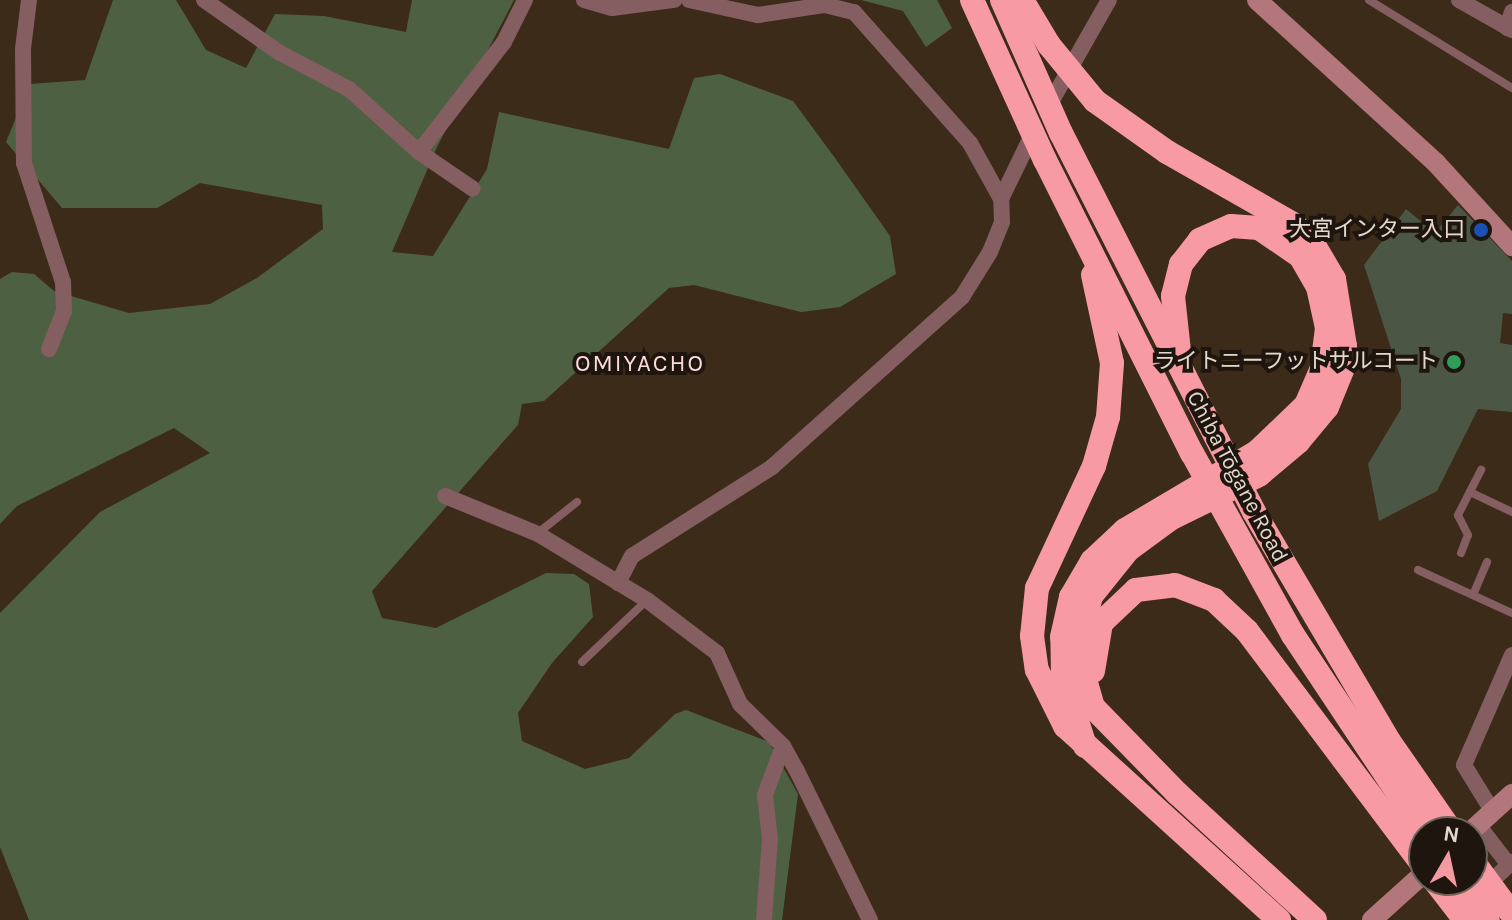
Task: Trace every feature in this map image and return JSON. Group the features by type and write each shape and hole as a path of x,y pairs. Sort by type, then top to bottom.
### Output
{"highway":[{"name":"Chiba Tōgane Road","path":"972,0 1045,160 1192,453 1301,648 1410,816"},
{"name":"Chiba Tōgane Road","path":"1002,0 1061,133 1179,370 1254,512 1389,741 1418,816"},
{"path":"1022,0 1049,45 1095,101 1167,152 1266,206 1311,240 1334,279 1345,346 1343,368 1327,407 1298,442 1259,475 1147,535 1101,580 1084,613 1077,651 1085,692 1105,715 1178,794 1315,920"},
{"path":"1085,746 1063,676 1062,637 1071,597 1092,561 1125,530 1257,452 1306,405 1322,368 1327,328 1318,287 1300,256 1259,228 1231,226 1200,240 1181,264 1173,296 1179,370"},
{"path":"1095,260 1092,286 1112,363 1108,417 1094,466 1045,563 1032,636 1048,697 1065,726 1085,746 1279,920"},
{"path":"1105,715 1092,656 1106,617 1136,590 1175,585 1195,591 1232,614 1408,821"},
{"path":"1459,896 1484,912 1512,914"},
{"path":"1472,896 1484,912"}],"street":[{"path":"29,0 23,49 24,163 63,282 64,311 49,349"},
{"path":"419,152 504,42 525,0"},
{"path":"584,0 612,8 674,0"},
{"path":"689,0 758,15 825,5 854,12 970,143 1001,199"},
{"path":"618,583 632,556 772,467 843,399 947,312 990,252 1002,222 1001,199 1014,166 1109,0"},
{"path":"1257,0 1436,163 1512,246"},
{"path":"1459,0 1510,24"},
{"path":"211,3 280,53 349,89 419,152 473,189"},
{"path":"445,496 538,534 647,600 717,653 740,704 783,746 870,920"},
{"path":"1478,816 1464,765 1512,655"},
{"path":"764,920 770,839 765,795 783,746"},
{"path":"1488,816 1512,794"},
{"path":"1449,920 1510,864 1488,834"},
{"path":"1372,920 1408,875"}],"lane":[{"path":"1369,0 1512,88"},
{"path":"1461,553 1468,535 1458,515 1481,470"},
{"path":"1470,492 1512,512"},
{"path":"538,534 577,502"},
{"path":"1473,595 1487,562"},
{"path":"1418,570 1512,613"},
{"path":"582,662 647,600"}],"green space":[{"path":"113,0 176,0 206,50 246,68 275,14 324,16 406,32 412,0 514,0 437,147 392,252 433,256 487,169 499,112 669,149 694,78 720,74 793,101 835,158 890,236 896,274 840,307 801,312 694,285 669,288 544,401 522,404 518,425 372,591 382,618 436,628 546,573 574,574 589,584 593,617 552,663 518,713 522,741 585,769 629,758 675,714 686,710 769,742 798,794 782,920 29,920 0,847 0,613 100,512 210,453 174,428 17,506 0,524 0,279 12,272 34,274 54,291 129,313 210,304 257,278 323,229 322,205 200,183 157,208 62,208 6,142 30,84 85,80"},
{"path":"861,0 937,0 952,28 926,47 903,11"},
{"name":"ライトニーフットサルコート","path":"1458,205 1512,261 1512,314 1503,313 1500,343 1512,345 1512,412 1478,409 1437,491 1379,521 1368,464 1401,409 1401,379 1364,265 1406,209 1435,233"}],"place":[{"name":"大宮インター入口","path":"1481,230"},
{"name":"ライトニーフットサルコート","path":"1454,362"}],"district":[{"name":"OMIYACHO","path":"640,364"}]}
